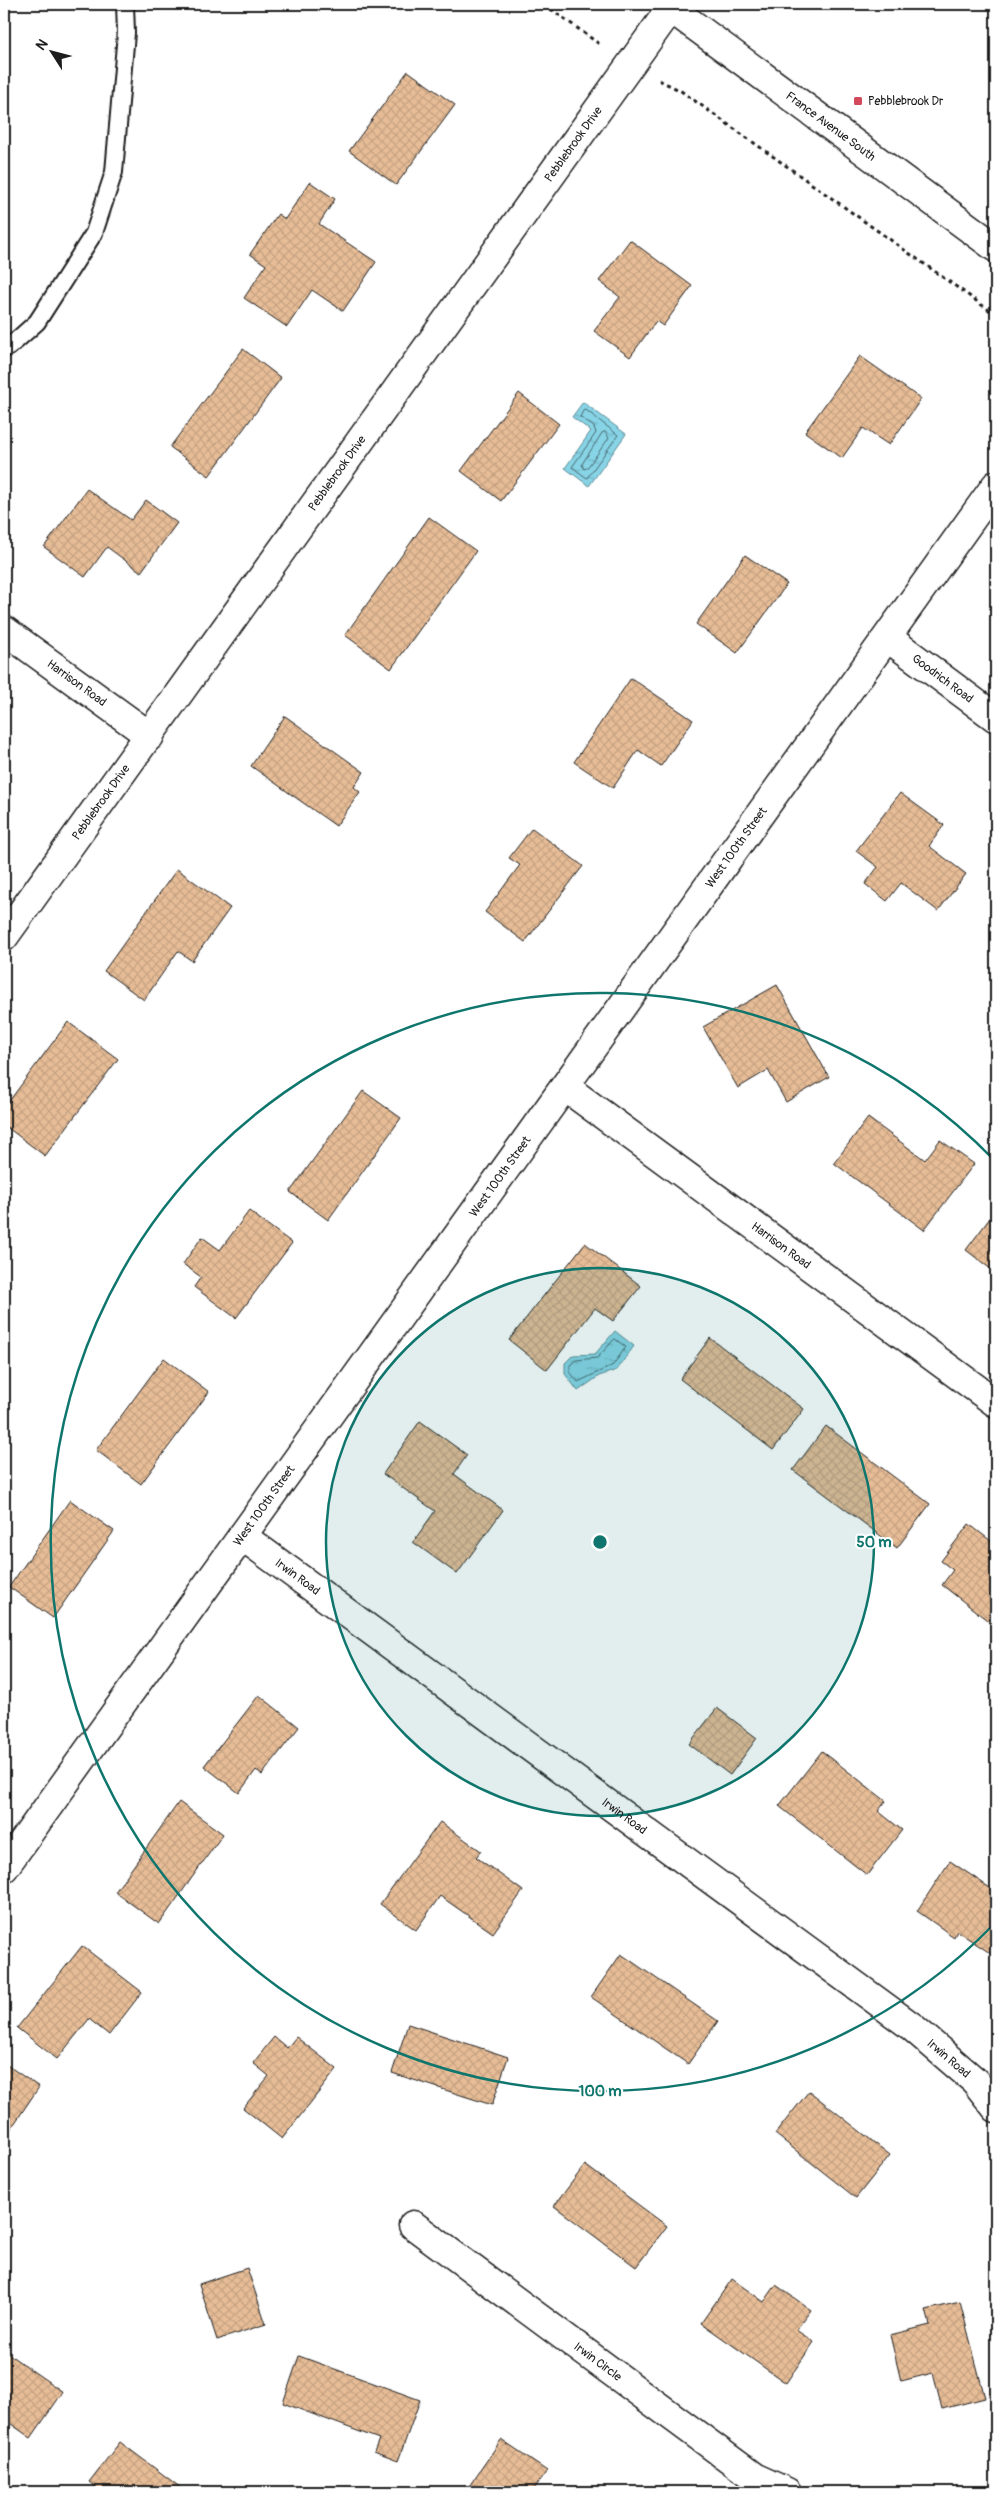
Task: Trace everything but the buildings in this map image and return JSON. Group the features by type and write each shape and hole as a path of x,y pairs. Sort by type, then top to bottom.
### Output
{"street":[{"name":"Pebblebrook Drive","path":"4,937 629,66 668,6"},
{"name":"France Avenue South","path":"668,6 996,248"},
{"name":"West 100th Street","path":"4,1868 996,485"},
{"name":"Harrison Road","path":"4,630 150,736"},
{"name":"Goodrich Road","path":"888,638 996,718"},
{"name":"Harrison Road","path":"565,1087 996,1403"},
{"name":"Irwin Road","path":"242,1536 911,2026 975,2081 996,2108"},
{"name":"Irwin Circle","path":"413,2225 754,2477 787,2492"}],"lane":[{"path":"4,349 37,322 94,233 114,172 126,34 125,4"}],"path":[{"path":"544,4 629,66 681,91 996,315"}],"water":[{"path":"583,402 626,434 589,486 565,468 591,431 572,417"},
{"path":"615,1331 634,1346 617,1370 599,1376 578,1391 565,1374 565,1363 573,1355 595,1354"}],"place":[{"name":"Pebblebrook Dr","path":"858,101"}]}
